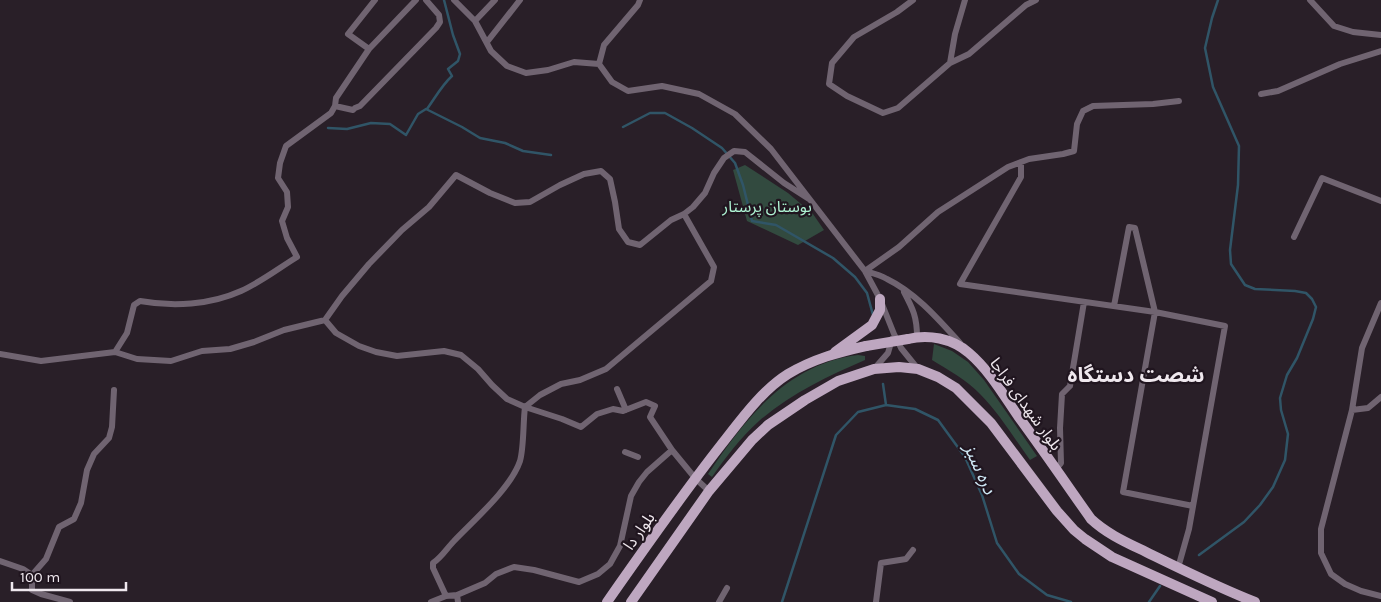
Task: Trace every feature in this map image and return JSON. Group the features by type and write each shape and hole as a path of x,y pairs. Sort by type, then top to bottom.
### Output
{"main road":[{"path":"830,355 872,324 880,310 880,299"},
{"name":"بلوار شهدای فراجا","path":"695,478 746,414 786,375 809,362 830,355 904,337 936,337 968,352 989,374 1091,519 1099,527 1119,539 1218,588 1255,602"},
{"path":"631,602 709,491 752,440 768,425 838,381 874,369 899,367 918,369 938,377 956,388 974,405 1018,458 1057,510 1074,530 1085,539 1112,557 1212,602"},
{"name":"بلوار دا","path":"607,602 695,478"}],"street":[{"path":"369,49 348,34 375,0"},
{"path":"115,352 127,333 134,305 140,301 158,304 190,304 217,300 242,290 297,257 287,238 282,221 288,207 287,192 278,178 280,163 286,146 331,113 335,106 336,98 369,49 416,0"},
{"path":"335,106 353,110 360,106 436,28 440,22 439,16 426,0"},
{"path":"454,0 475,21 491,52 507,66 526,73 548,70 574,62 598,64 612,82 628,91 662,86 699,94 736,114 772,149 865,271 904,337 901,348 918,369"},
{"path":"475,21 494,0"},
{"path":"487,42 520,0"},
{"path":"598,64 604,45 638,5 640,0"},
{"path":"913,0 897,12 854,37 832,63 829,84 847,96 883,114 898,108 950,63 969,54 1026,3 1036,0"},
{"path":"950,63 955,34 965,0"},
{"path":"1310,0 1334,26 1353,32 1381,35"},
{"path":"1261,94 1278,91 1340,64 1381,52"},
{"path":"865,271 899,247 938,212 1008,167 1029,159 1063,154 1074,150 1076,124 1082,111 1093,106 1179,101"},
{"path":"0,354 41,360 115,352 137,359 171,361 202,351 230,349 284,330 325,320 369,264 402,230 429,207 456,175 514,203 530,202 584,174 601,171 610,179 616,202 619,229 628,242 640,245 671,220 693,207 705,192 724,158 734,151 745,152 784,183 809,199"},
{"path":"1021,162 1020,177 960,284 1155,312 1225,326 1189,529 1178,568"},
{"path":"1294,237 1322,178 1381,201"},
{"path":"446,596 433,562 440,558 454,541 476,521 515,472 520,459 525,407 540,395 561,384 580,380 606,369 710,281 714,267 684,214"},
{"path":"1114,306 1130,227 1135,228 1155,312 1124,492 1193,506"},
{"path":"865,271 886,278 902,289 940,321 968,352"},
{"path":"874,369 917,321 902,289"},
{"path":"1056,469 1061,463 1060,428 1062,394 1070,386 1084,302"},
{"path":"1381,303 1362,348 1352,410 1321,529 1321,554 1331,574 1361,592 1381,596"},
{"path":"325,320 336,333 359,346 376,352 397,356 444,351 461,356 478,369 507,399 581,427 597,414 613,409 623,411 646,402 655,406 650,417 672,450 695,478 709,491"},
{"path":"617,389 626,410"},
{"path":"70,602 32,590 32,575 46,559 59,527 74,519 80,503 87,470 94,454 109,438 112,427 114,390"},
{"path":"1352,410 1368,408 1381,397"},
{"path":"431,602 446,596 458,598 485,583 496,574 514,567 534,570 580,582 598,574 610,564 620,546 631,496 639,482 647,472 672,450"},
{"path":"625,452 638,457"},
{"path":"876,602 881,563 906,559 913,550"},
{"path":"0,561 23,569 32,575"},
{"path":"718,602 727,588"}],"green space":[{"name":"بوستان پرستار","path":"745,165 788,193 813,214 824,230 798,245 747,221 733,170"},
{"path":"934,344 952,351 968,362 984,380 1037,456 1030,460 987,401 963,380 932,360"},
{"path":"858,355 865,356 865,360 810,386 771,411 740,440 712,477 708,474 753,414 789,382 833,360"}],"waterway":[{"path":"427,109 452,76 448,69 458,61 460,54 444,0"},
{"path":"1199,555 1244,522 1273,487 1285,460 1288,434 1281,410 1280,398 1287,375 1297,358 1316,307 1306,293 1255,289 1245,285 1231,264 1230,250 1238,185 1239,146 1213,87 1205,48 1218,0"},
{"path":"328,128 347,129 371,123 390,124 406,135 418,114 426,109 480,138 505,143 523,151 551,155"},
{"path":"623,127 650,113 665,113 722,148 735,163 752,221 776,225 833,258 855,277 867,293 873,315"},
{"path":"883,384 886,405"},
{"name":"دره سبز","path":"782,602 836,435 858,412 886,405 915,409 938,420 965,457 982,495 997,543 1019,574 1047,595 1071,602"},
{"path":"1149,602 1160,586"}],"district":[{"name":"شصت دستگاه","path":"1136,375"}]}
